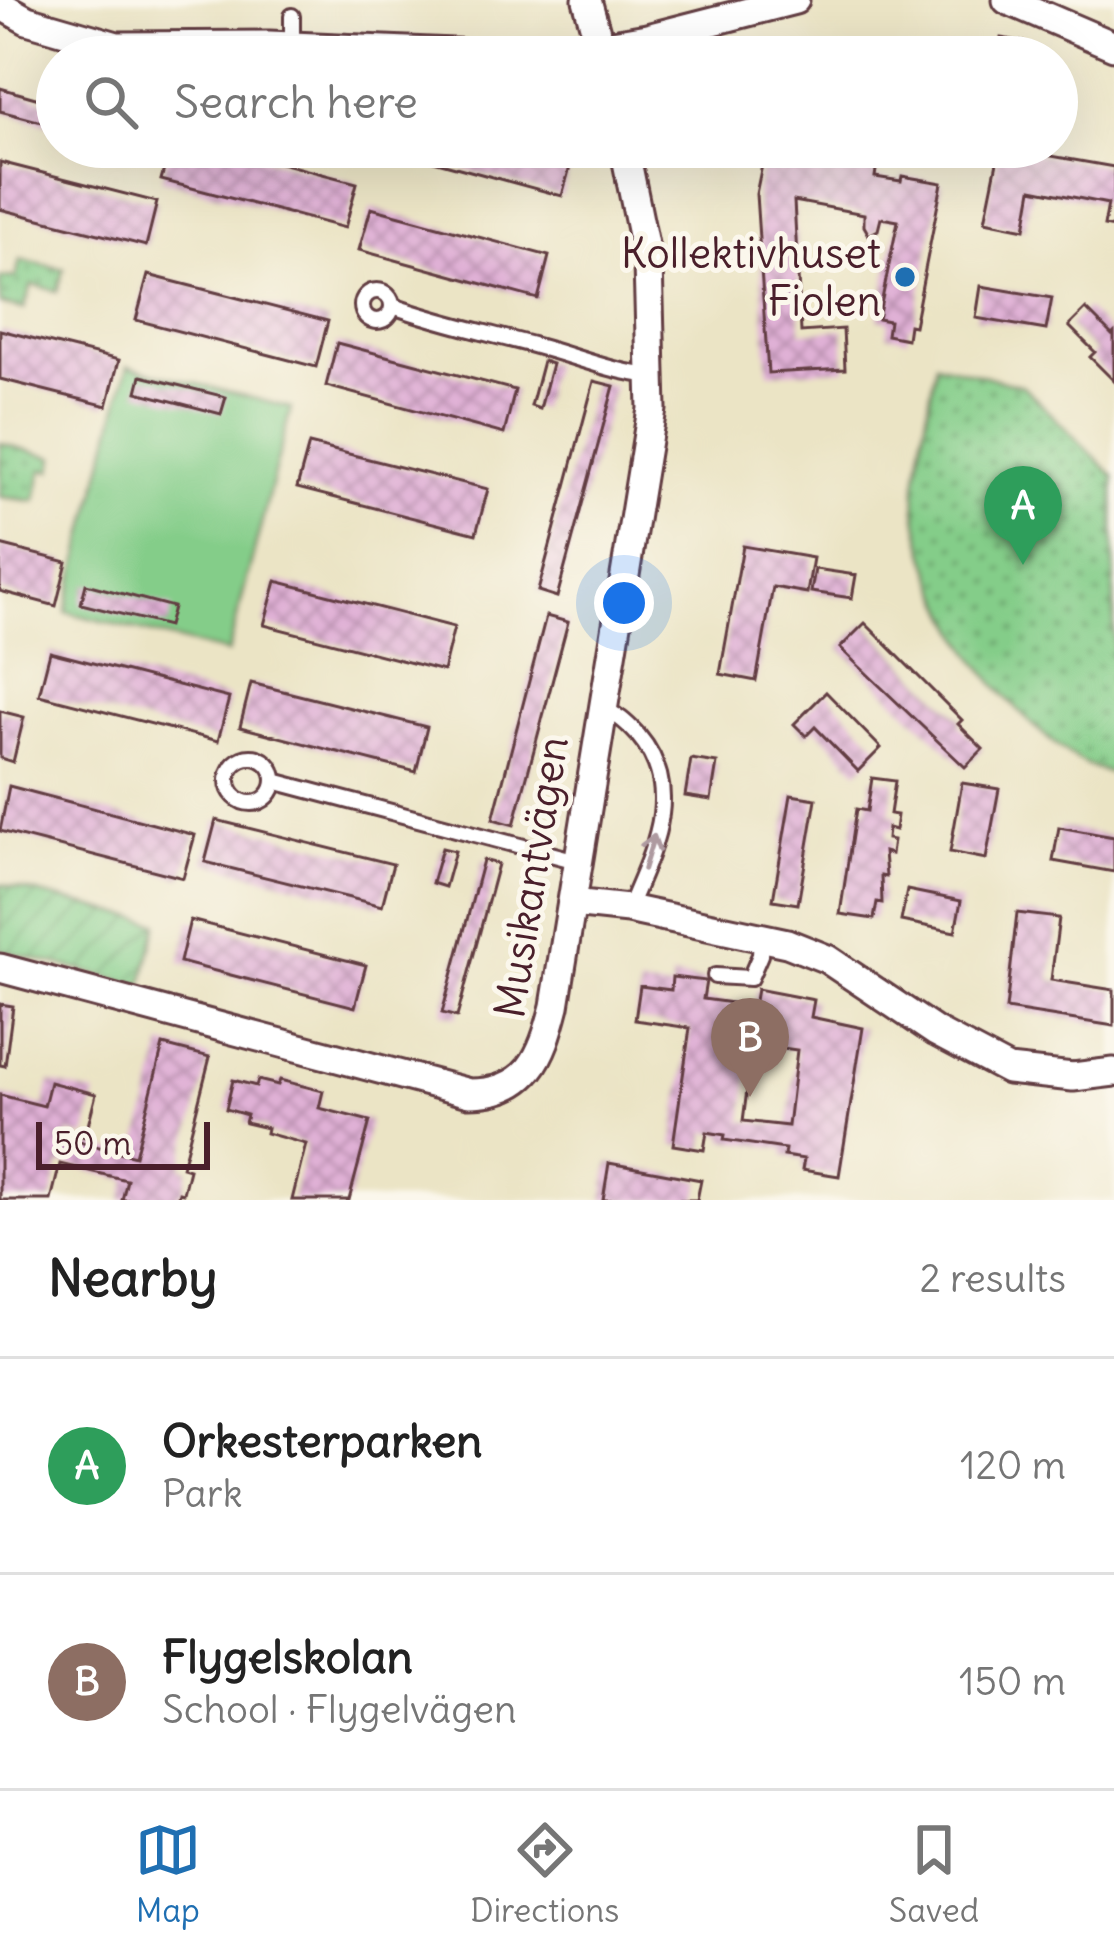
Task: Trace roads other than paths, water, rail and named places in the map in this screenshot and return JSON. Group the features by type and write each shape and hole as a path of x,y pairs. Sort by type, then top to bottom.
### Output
{"street":[{"path":"587,0 598,36"},
{"path":"655,36 795,0"},
{"path":"1007,0 1114,46"},
{"path":"0,5 27,20 82,36"},
{"name":"Musikantvägen","path":"0,968 469,1093 491,1093 515,1083 544,1048 652,409 648,264 628,168"},
{"path":"572,903 628,909 761,938 827,959 988,1063 1033,1074 1114,1072"}],"lane":[{"path":"292,16 292,36"},
{"path":"393,306 446,325 653,376"},
{"path":"601,708 628,724 646,745 664,782 647,864 628,909"},
{"path":"274,781 578,861"},
{"path":"715,976 750,978 761,938"}],"place":[{"name":"Kollektivhuset Fiolen","path":"905,277"},
{"name":"Orkesterparken","path":"1023,565"},
{"name":"Flygelskolan","path":"750,1097"}]}
